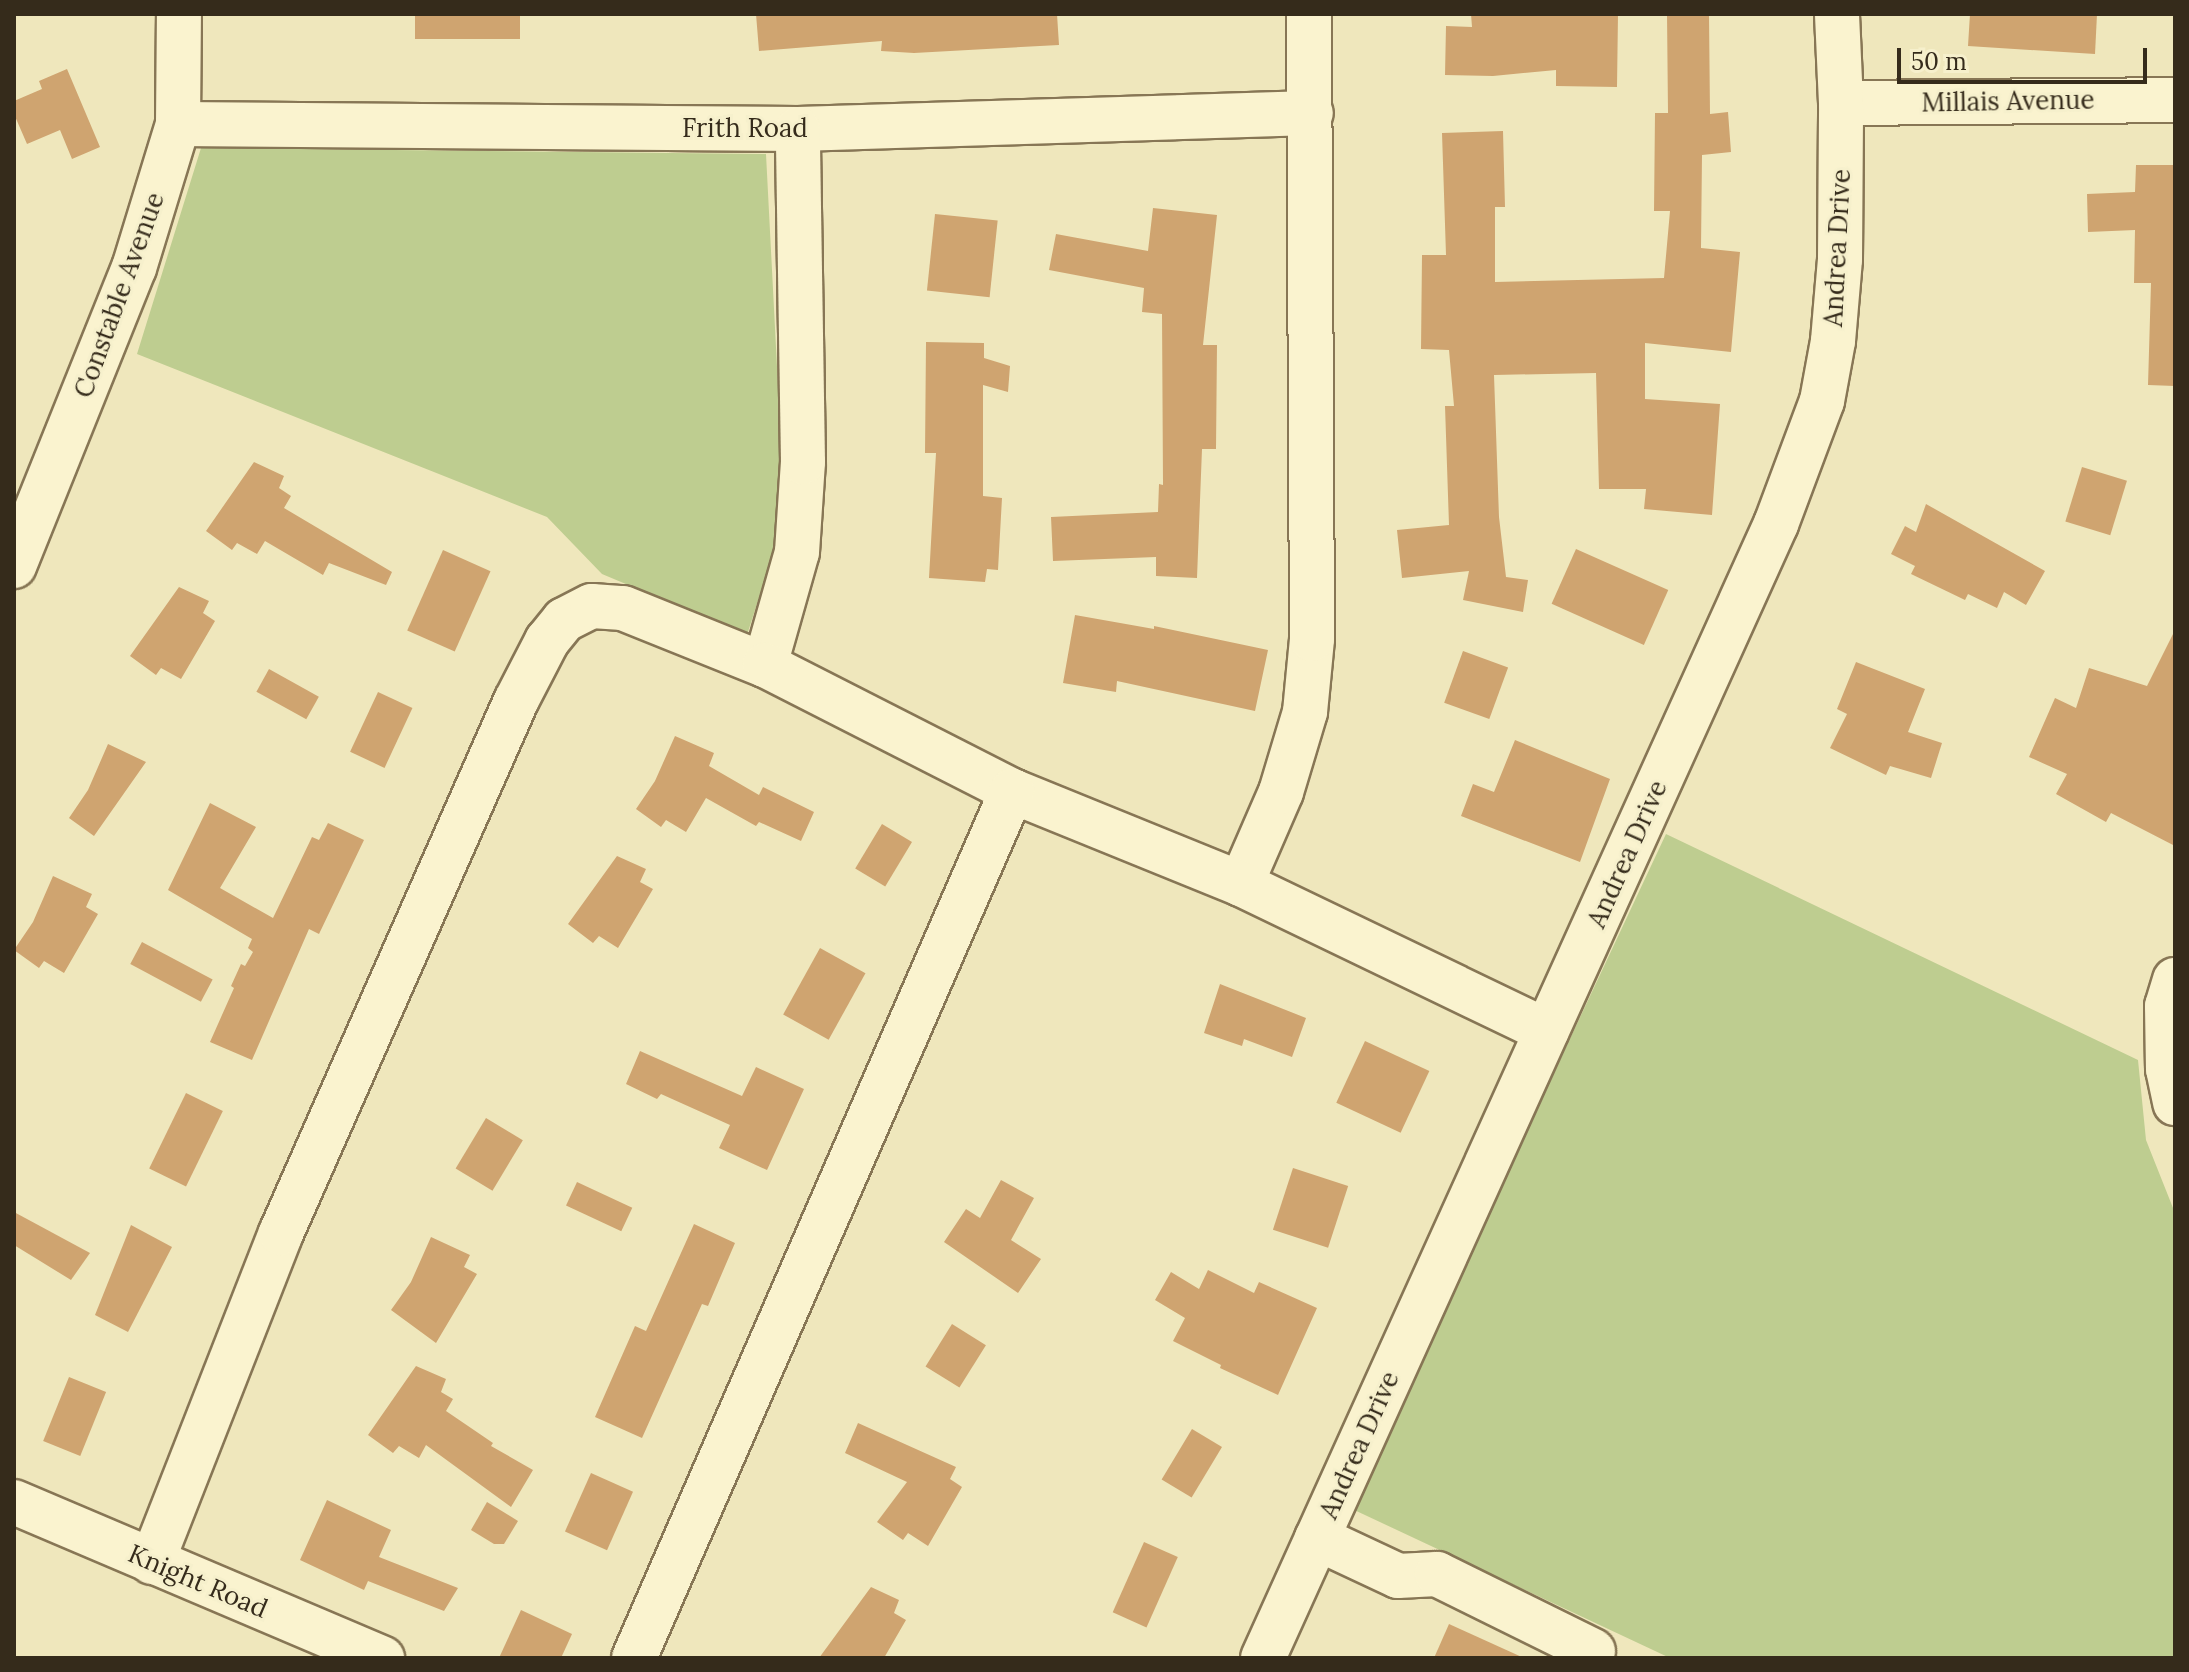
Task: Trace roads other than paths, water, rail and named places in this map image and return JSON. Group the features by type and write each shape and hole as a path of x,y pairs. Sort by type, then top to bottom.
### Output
{"street":[{"name":"Constable Avenue","path":"14,566 134,268 178,124 179,14"},
{"path":"1241,884 1281,792 1305,712 1312,639 1314,529 1309,14"},
{"name":"Andrea Drive","path":"1263,1658 1776,524 1822,401 1833,341 1840,259 1841,103 1837,14"},
{"name":"Millais Avenue","path":"1841,103 2175,100"},
{"name":"Frith Road","path":"178,124 798,129 1311,113"},
{"path":"765,665 797,552 803,462 798,129"},
{"path":"152,1562 281,1233 355,1060 547,641 564,620 592,606 623,608 765,665 1012,791 1241,884 1547,1031"},
{"path":"634,1658 1012,791"},
{"path":"2175,980 2167,1006 2168,1069 2175,1103"},
{"name":"Knight Road","path":"14,1502 382,1658"},
{"path":"1317,1538 1398,1576 1437,1574 1593,1651"}]}
